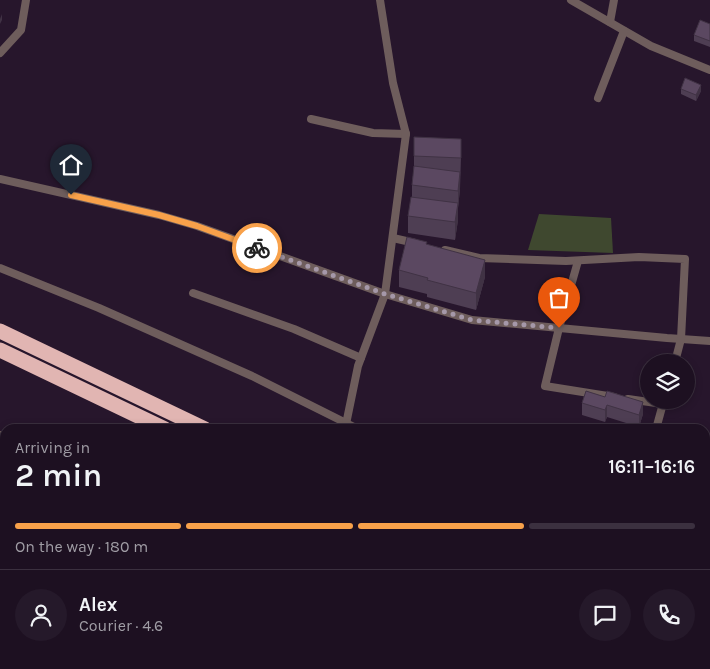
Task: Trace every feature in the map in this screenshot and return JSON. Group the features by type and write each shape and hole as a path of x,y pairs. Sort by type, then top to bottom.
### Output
{"highway":[{"path":"0,331 195,424"},
{"path":"0,350 155,424"}],"street":[{"path":"0,53 21,30 26,0"},
{"path":"346,424 358,366 385,294 406,134 393,83 380,0"},
{"path":"572,0 651,46 710,70"},
{"path":"610,22 614,0"},
{"path":"598,98 624,31"},
{"path":"311,119 374,133 406,134"},
{"path":"0,179 159,215 197,226 385,294 472,320 710,341"},
{"path":"392,238 421,244"},
{"path":"440,249 479,258 578,261 639,257 685,259 681,339 677,354"},
{"path":"578,261 545,386 640,399"},
{"path":"0,268 99,308 252,376 342,424"},
{"path":"193,293 294,329 361,358"},
{"path":"657,424 661,409"}],"green space":[{"path":"539,214 611,218 613,253 528,250"}],"building":[{"path":"700,20 710,24 710,41 694,35"},
{"path":"685,78 701,85 696,95 681,89"},
{"path":"414,137 461,139 461,158 414,156"},
{"path":"414,166 460,172 458,191 412,185"},
{"path":"411,197 458,203 455,222 408,216"},
{"path":"407,237 485,260 476,293 427,280 428,278 399,270"},
{"path":"586,391 605,397 607,391 640,401 641,409 639,415 607,405 605,410 582,403"}],"way so far":[{"path":"257,248 385,294 472,320 559,328"}],"route":[{"path":"71,195 159,215 197,226 257,248"}]}
